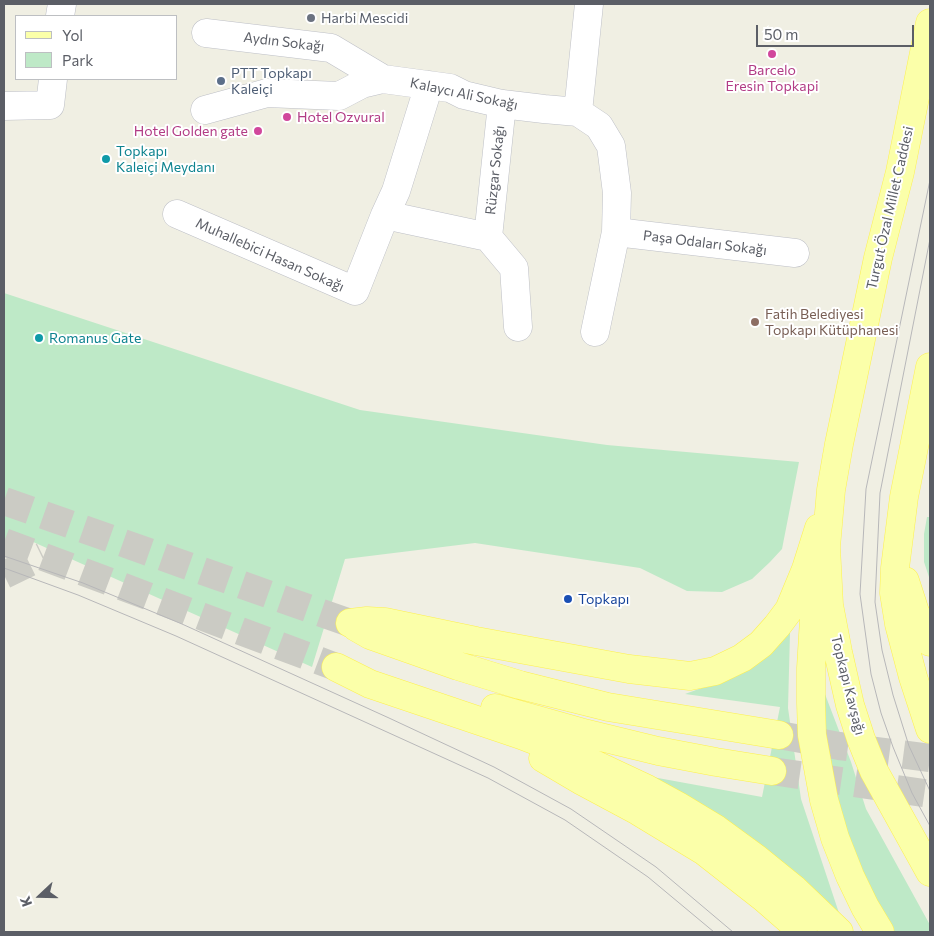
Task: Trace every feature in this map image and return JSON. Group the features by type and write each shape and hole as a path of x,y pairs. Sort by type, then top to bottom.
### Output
{"main road":[{"name":"Turgut Özal Millet Caddesi","path":"827,571 827,524 839,444 878,258 900,172 930,23"},
{"path":"930,367 908,474 895,568 894,593 899,624 913,677 930,729"},
{"path":"779,735 608,707 520,685 458,666 370,635 350,623 367,621 385,622 476,641 663,674 690,676 716,671 742,658 761,644 788,610 806,568 832,490"},
{"path":"900,526 901,563 907,588 915,612 930,642"},
{"path":"827,571 820,590 814,619 811,668 812,735 824,800 835,838 850,876 880,932"},
{"name":"Topkapı Kavşağı","path":"827,571 830,605 838,652 850,705 861,739 874,771 930,872"},
{"path":"772,771 716,762 611,740 502,710 370,670 336,667 370,684 521,735 583,759 648,789 716,829 757,859 794,889 839,932"},
{"path":"489,724 582,781 638,811 704,851 764,898 803,932"}],"street":[{"path":"589,4 578,112 599,126 611,146 617,193 616,232 596,332"},
{"name":"Aydın Sokağı","path":"206,33 332,48 383,79"},
{"name":"Kalaycı Ali Sokağı","path":"205,110 267,94 339,96 362,84 383,79 450,88 464,95 502,104 578,112"},
{"name":"Muhallebici Hasan Sokağı","path":"177,214 355,291 396,191 429,85"},
{"path":"4,106 51,92"},
{"name":"Rüzgar Sokağı","path":"488,237 502,104"},
{"path":"385,215 488,237 514,268 518,327"},
{"name":"Paşa Odaları Sokağı","path":"616,232 794,253"}],"green space":[{"path":"4,293 360,410 607,445 799,462 782,549 752,579 722,592 687,591 640,568 475,543 345,559 312,667 31,541 4,552"},
{"path":"927,517 930,517 930,580 924,562 924,534"},
{"path":"780,627 790,633 788,708 801,799 843,925 636,774 762,797 780,707 685,694 721,681"},
{"path":"823,689 851,762 866,809 930,925 930,932 893,932 865,884 842,825 826,745"}],"tunnel":[{"path":"4,501 350,623"},
{"path":"4,542 336,667"},
{"path":"4,575 43,556"},
{"path":"779,735 839,746 930,758"},
{"path":"772,771 930,794"}],"tram line":[{"path":"930,180 866,489 860,594 871,674 881,713 912,793 930,826"},
{"path":"930,239 880,493 875,602 882,650 893,695 909,746 930,791"},
{"path":"4,556 83,583 182,624 494,767 571,809 656,867 733,932"},
{"path":"4,568 78,595 176,636 488,778 565,820 648,877 714,932"}],"place":[{"name":"Harbi Mescidi","path":"311,18"},
{"name":"Barcelo Eresin Topkapi","path":"772,54"},
{"name":"PTT Topkapı Kaleiçi","path":"221,81"},
{"name":"Hotel Ozvural","path":"287,117"},
{"name":"Hotel Golden gate","path":"258,131"},
{"name":"Topkapı Kaleiçi Meydanı","path":"106,159"},
{"name":"Fatih Belediyesi Topkapı Kütüphanesi","path":"755,322"},
{"name":"Romanus Gate","path":"39,338"},
{"name":"Topkapı","path":"568,599"}]}
